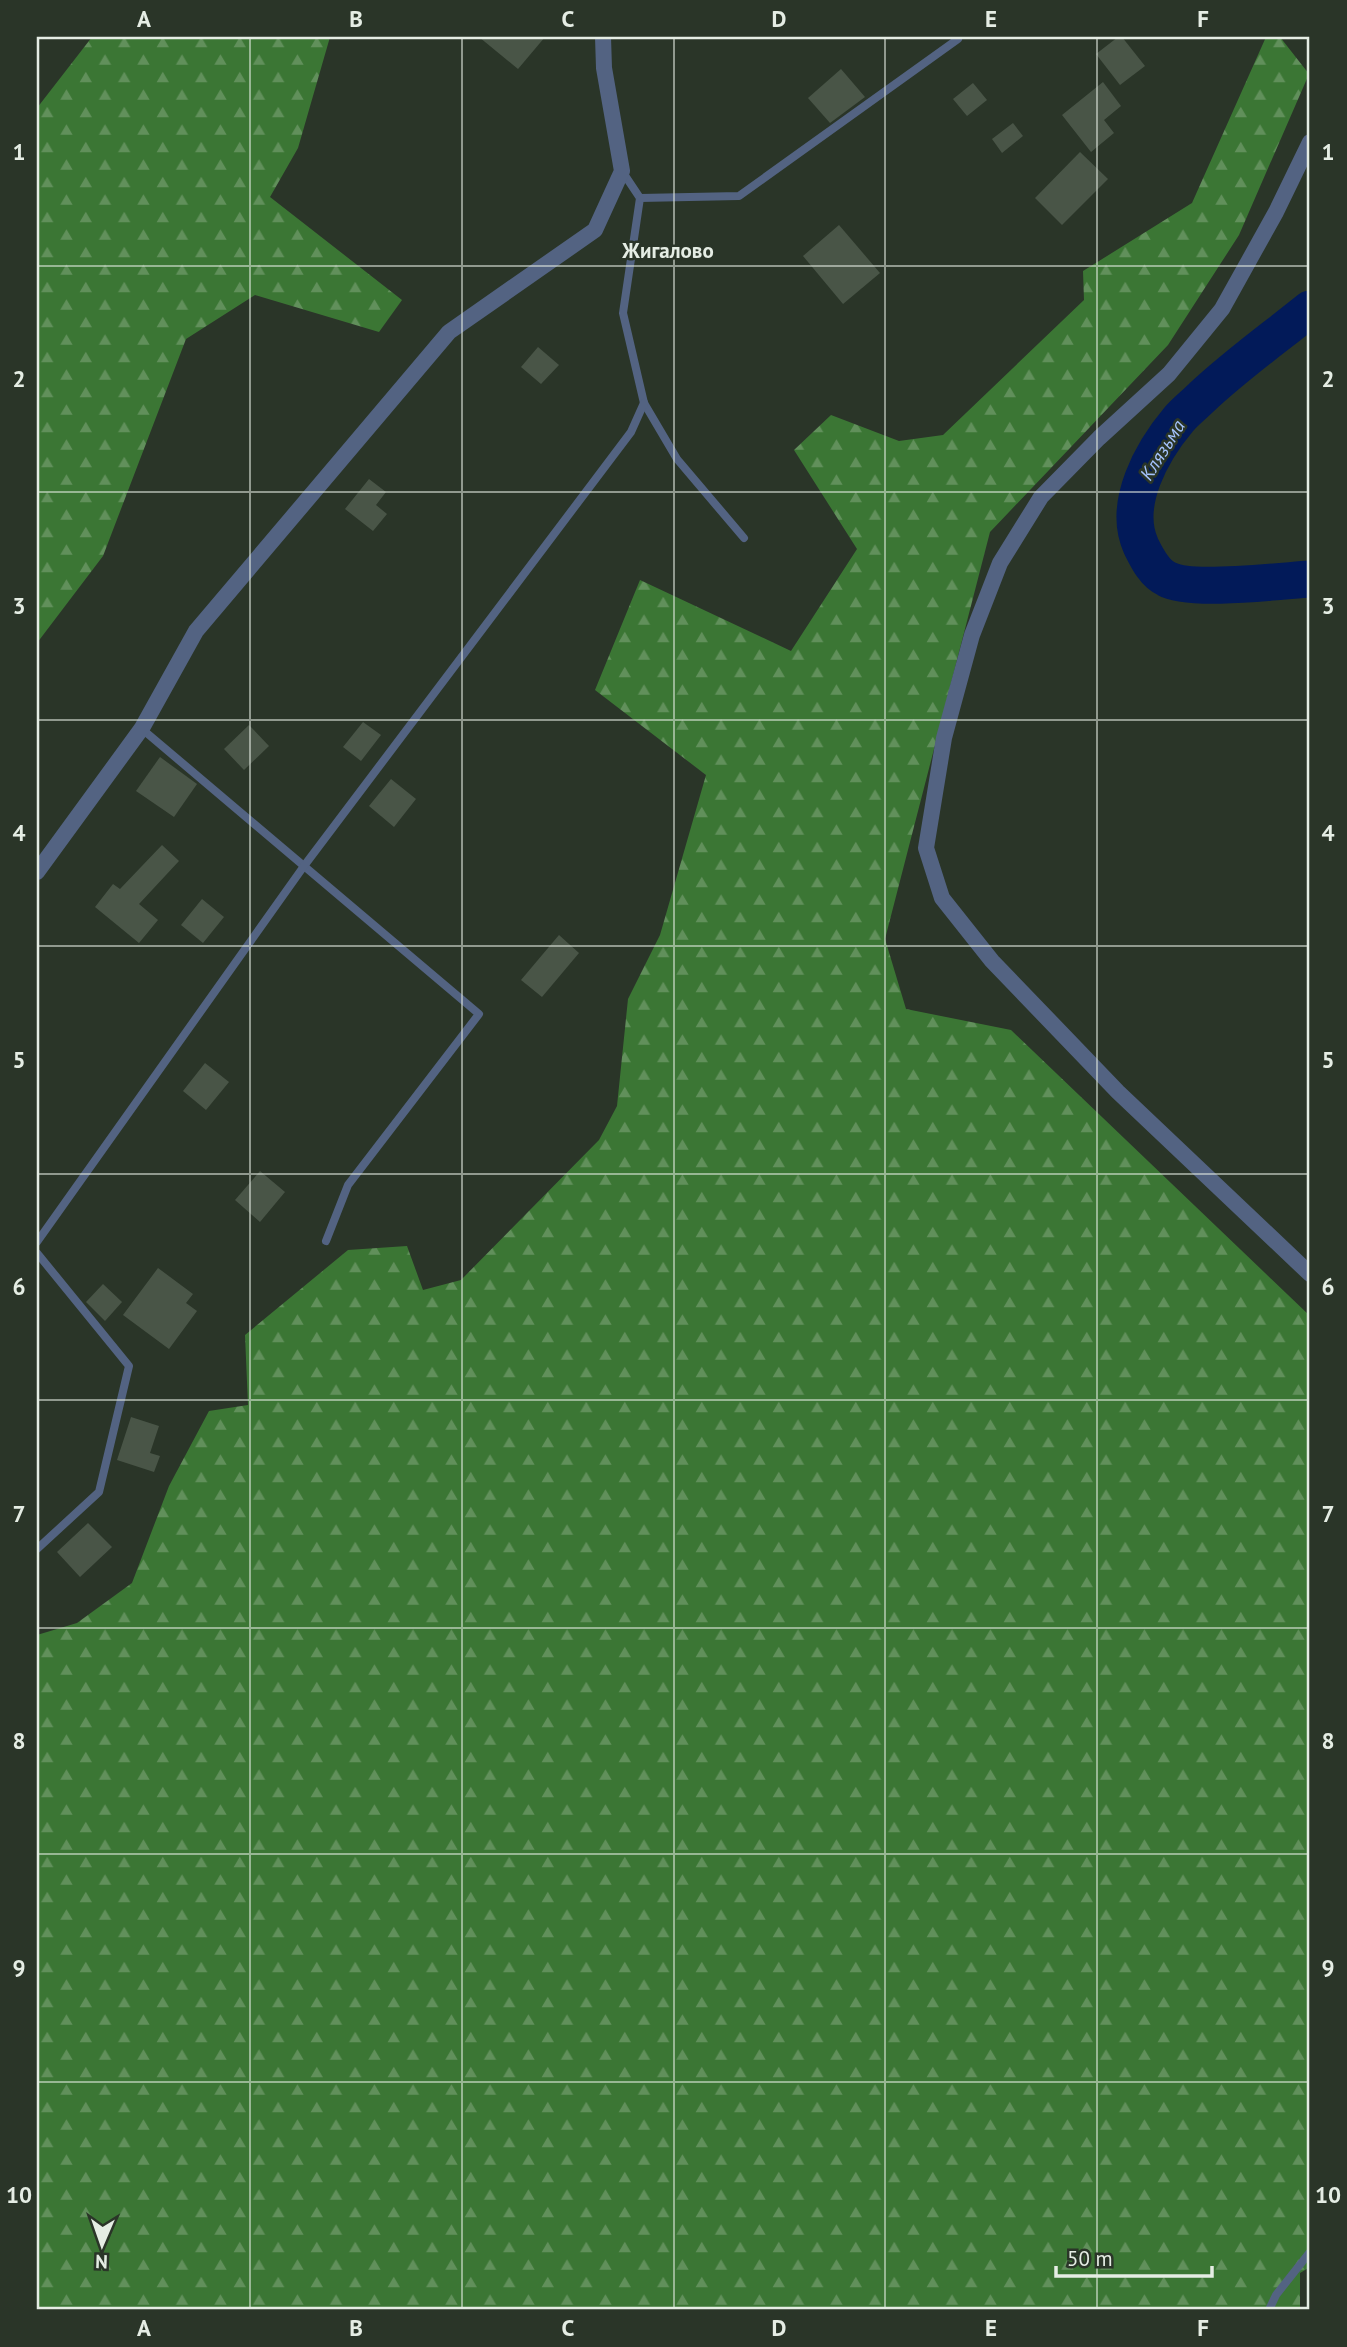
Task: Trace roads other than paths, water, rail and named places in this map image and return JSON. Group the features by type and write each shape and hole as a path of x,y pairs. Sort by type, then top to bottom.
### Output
{"street":[{"path":"37,872 142,729 196,631 449,332 595,230 622,171 604,68 603,37"},
{"path":"1310,142 1276,212 1222,309 1169,374 1099,438 1041,497 1000,563 972,635 944,738 926,848 942,898 992,961 1118,1092 1310,1274"}],"lane":[{"path":"640,198 739,196 957,39"},
{"path":"622,171 640,198 623,313 644,403 677,459 744,538"},
{"path":"37,1242 304,866 631,432 644,403"},
{"path":"142,729 479,1014 348,1185 326,1241"},
{"path":"37,1254 129,1366 99,1492 37,1549"},
{"path":"1269,2310 1276,2295 1310,2252"}],"waterway":[{"name":"Клязьма","path":"1310,309 1228,374 1179,419 1150,462 1135,513 1141,546 1155,569 1167,579 1194,585 1310,579"}],"district":[{"name":"Жигалово","path":"668,250"}]}
